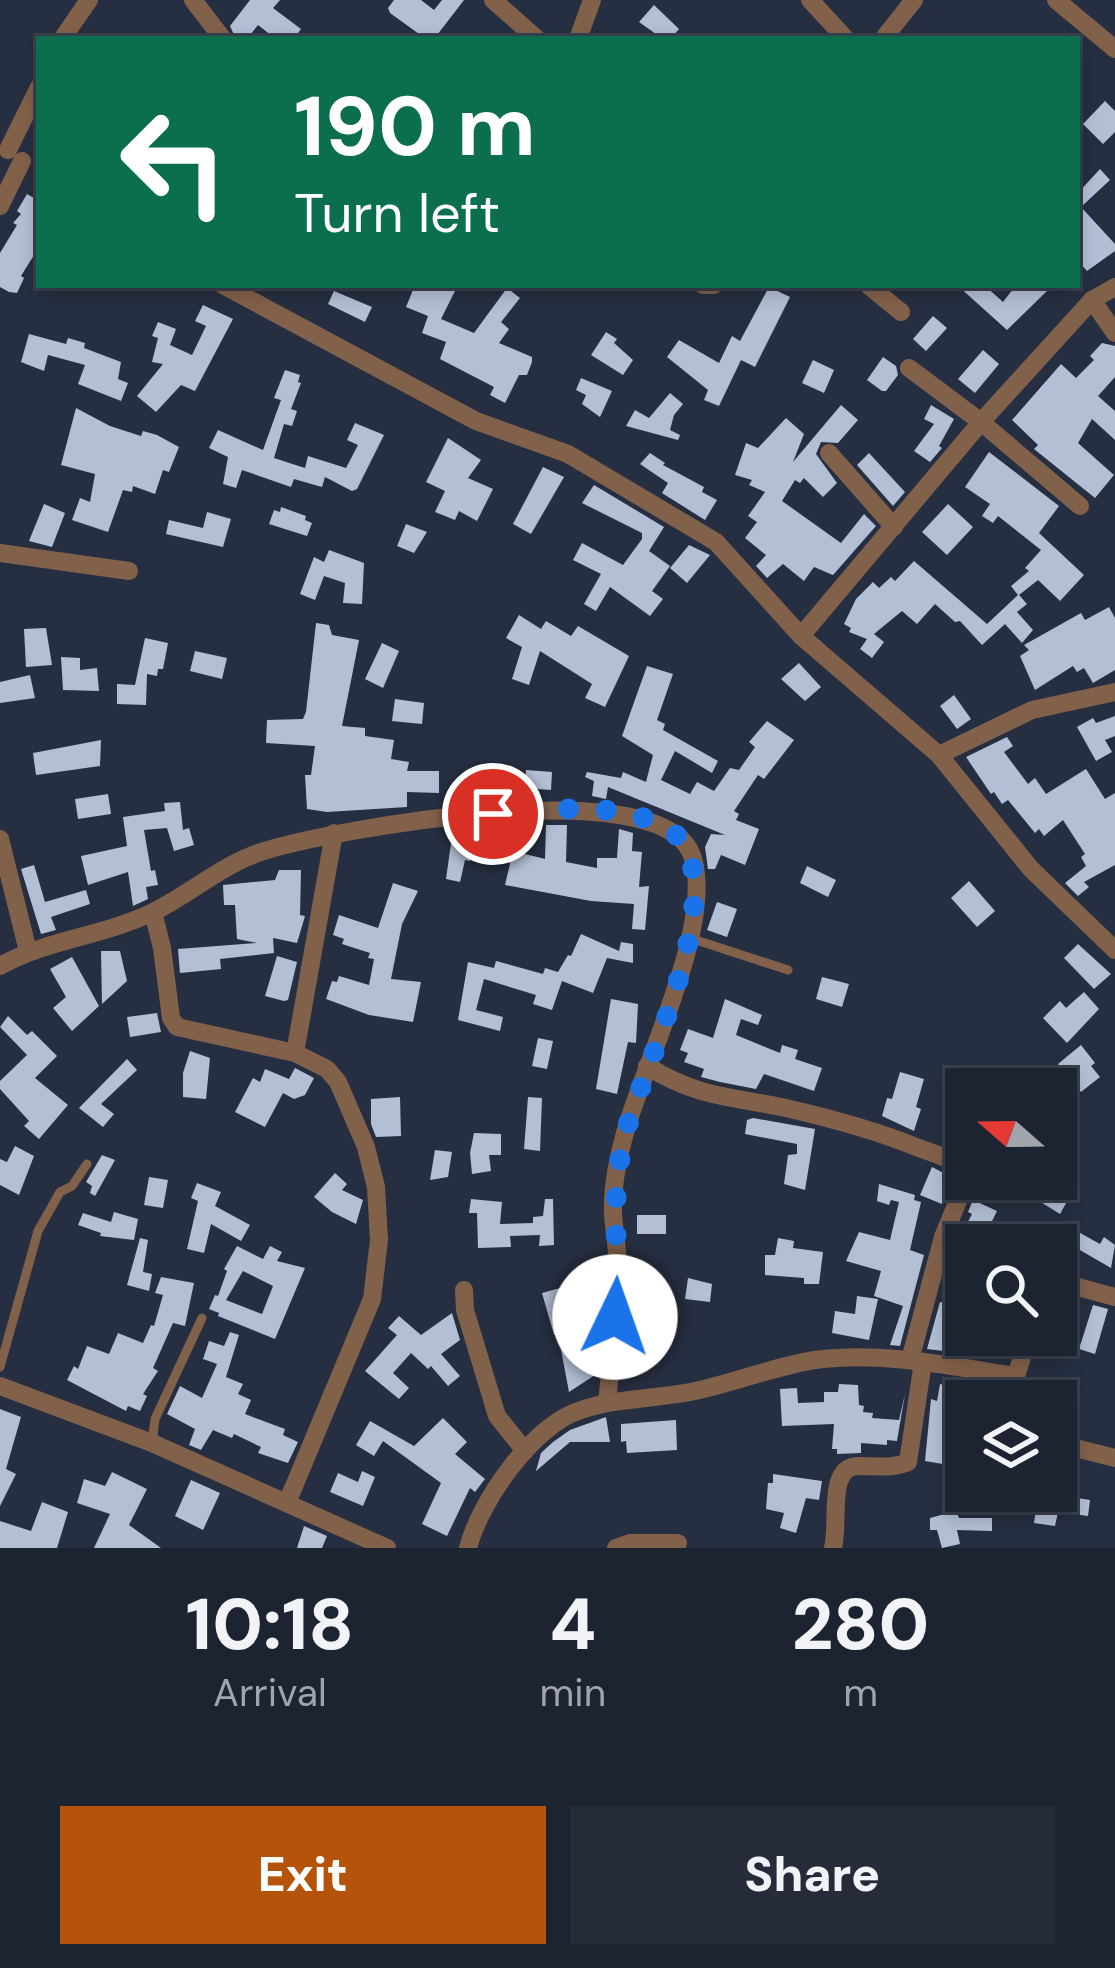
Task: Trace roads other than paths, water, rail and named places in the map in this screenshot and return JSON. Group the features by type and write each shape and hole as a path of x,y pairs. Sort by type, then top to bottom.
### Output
{"street":[{"path":"64,36 89,0"},
{"path":"193,0 221,36"},
{"path":"493,0 534,36"},
{"path":"579,36 592,0"},
{"path":"810,0 843,36"},
{"path":"885,36 914,0"},
{"path":"1056,0 1115,49"},
{"path":"0,206 36,97"},
{"path":"801,636 981,422 1092,300 1115,287"},
{"path":"229,288 476,421 568,454 716,542 801,636 939,755 1031,868 1115,950"},
{"path":"872,288 902,312"},
{"path":"1092,300 1115,333"},
{"path":"909,368 1080,506"},
{"path":"829,453 894,527"},
{"path":"0,553 129,571"},
{"path":"939,755 1031,710 1115,692"},
{"path":"0,967 28,951 153,912 224,866 334,833 557,810 617,813 664,826 691,852 695,871 690,938 625,1134 613,1192 619,1275 607,1402"},
{"path":"295,1053 334,833"},
{"path":"0,839 28,951"},
{"path":"153,912 171,1018 177,1027 295,1053 327,1069 338,1082 366,1147 376,1187 379,1240 372,1300 286,1503"},
{"path":"647,1066 677,1084 714,1097 880,1131 945,1159"},
{"path":"833,1548 838,1526 836,1481 842,1471 850,1466 897,1467 908,1462 916,1361 929,1281 957,1200"},
{"path":"1077,1287 1115,1297"},
{"path":"464,1290 465,1310 497,1416 525,1451"},
{"path":"1017,1380 1022,1356"},
{"path":"468,1548 488,1501 525,1451 574,1412 607,1402 686,1393 812,1360 916,1361 1016,1376"},
{"path":"0,1386 152,1443 387,1548"},
{"path":"1077,1448 1115,1458"},
{"path":"616,1548 631,1543 678,1544"}],"lane":[{"path":"690,938 788,970"},
{"path":"0,1366 38,1231 60,1192 72,1186 87,1164"},
{"path":"152,1443 155,1419 202,1318"}]}
